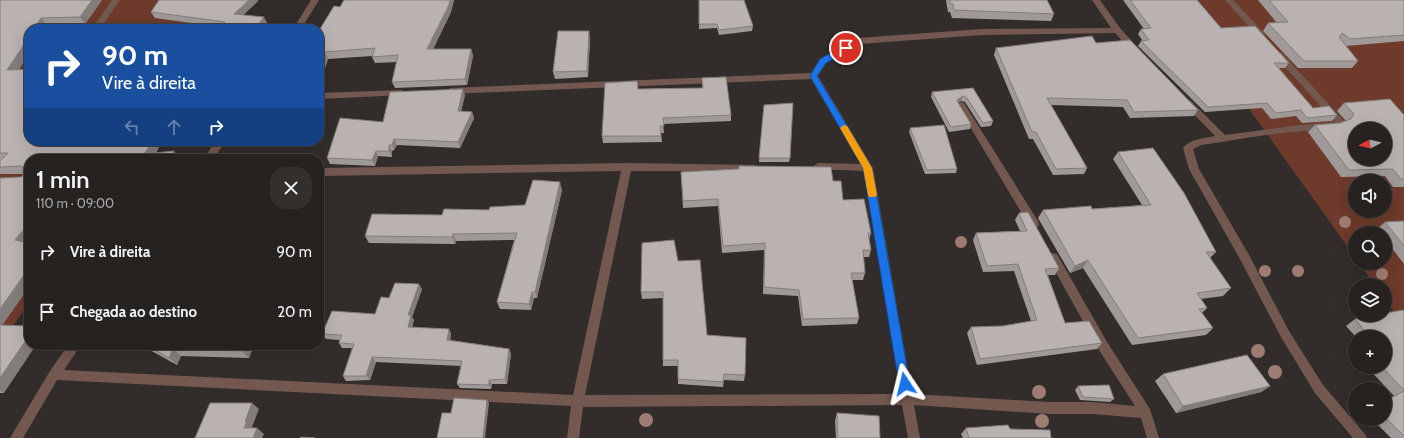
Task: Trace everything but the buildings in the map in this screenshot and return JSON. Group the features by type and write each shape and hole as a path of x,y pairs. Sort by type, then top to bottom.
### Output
{"street":[{"path":"99,24 116,0"},
{"path":"299,24 315,0"},
{"path":"1096,0 1117,30 1141,56"},
{"path":"1229,0 1341,123 1336,126 1300,128 1199,142 1188,148 1194,169 1285,334 1319,389 1361,438"},
{"path":"814,76 823,61 858,41 982,32 1117,30"},
{"path":"439,91 814,76"},
{"path":"814,76 868,168 914,438"},
{"path":"324,96 415,92"},
{"path":"1183,98 1223,139"},
{"path":"962,105 1038,231"},
{"path":"573,438 578,401 626,167"},
{"path":"324,172 626,167 759,167"},
{"path":"805,167 868,168"},
{"path":"1046,245 1103,346 1146,413 1153,438"},
{"path":"16,438 54,375 72,350"},
{"path":"54,375 578,401 908,399 1048,408 1092,408 1146,413"}],"shaded area":[{"path":"0,0 246,0 229,24 24,24 24,146 29,146 29,154 24,154 24,310 0,344"},
{"path":"1175,0 1404,0 1404,326 1392,309 1392,278 1370,278 1364,270 1392,270 1392,226 1348,226 1348,247 1194,32"}],"slow traffic":[{"path":"844,128 868,168 872,195"}],"route":[{"path":"846,48 823,61 814,76 868,168 905,384"}]}
